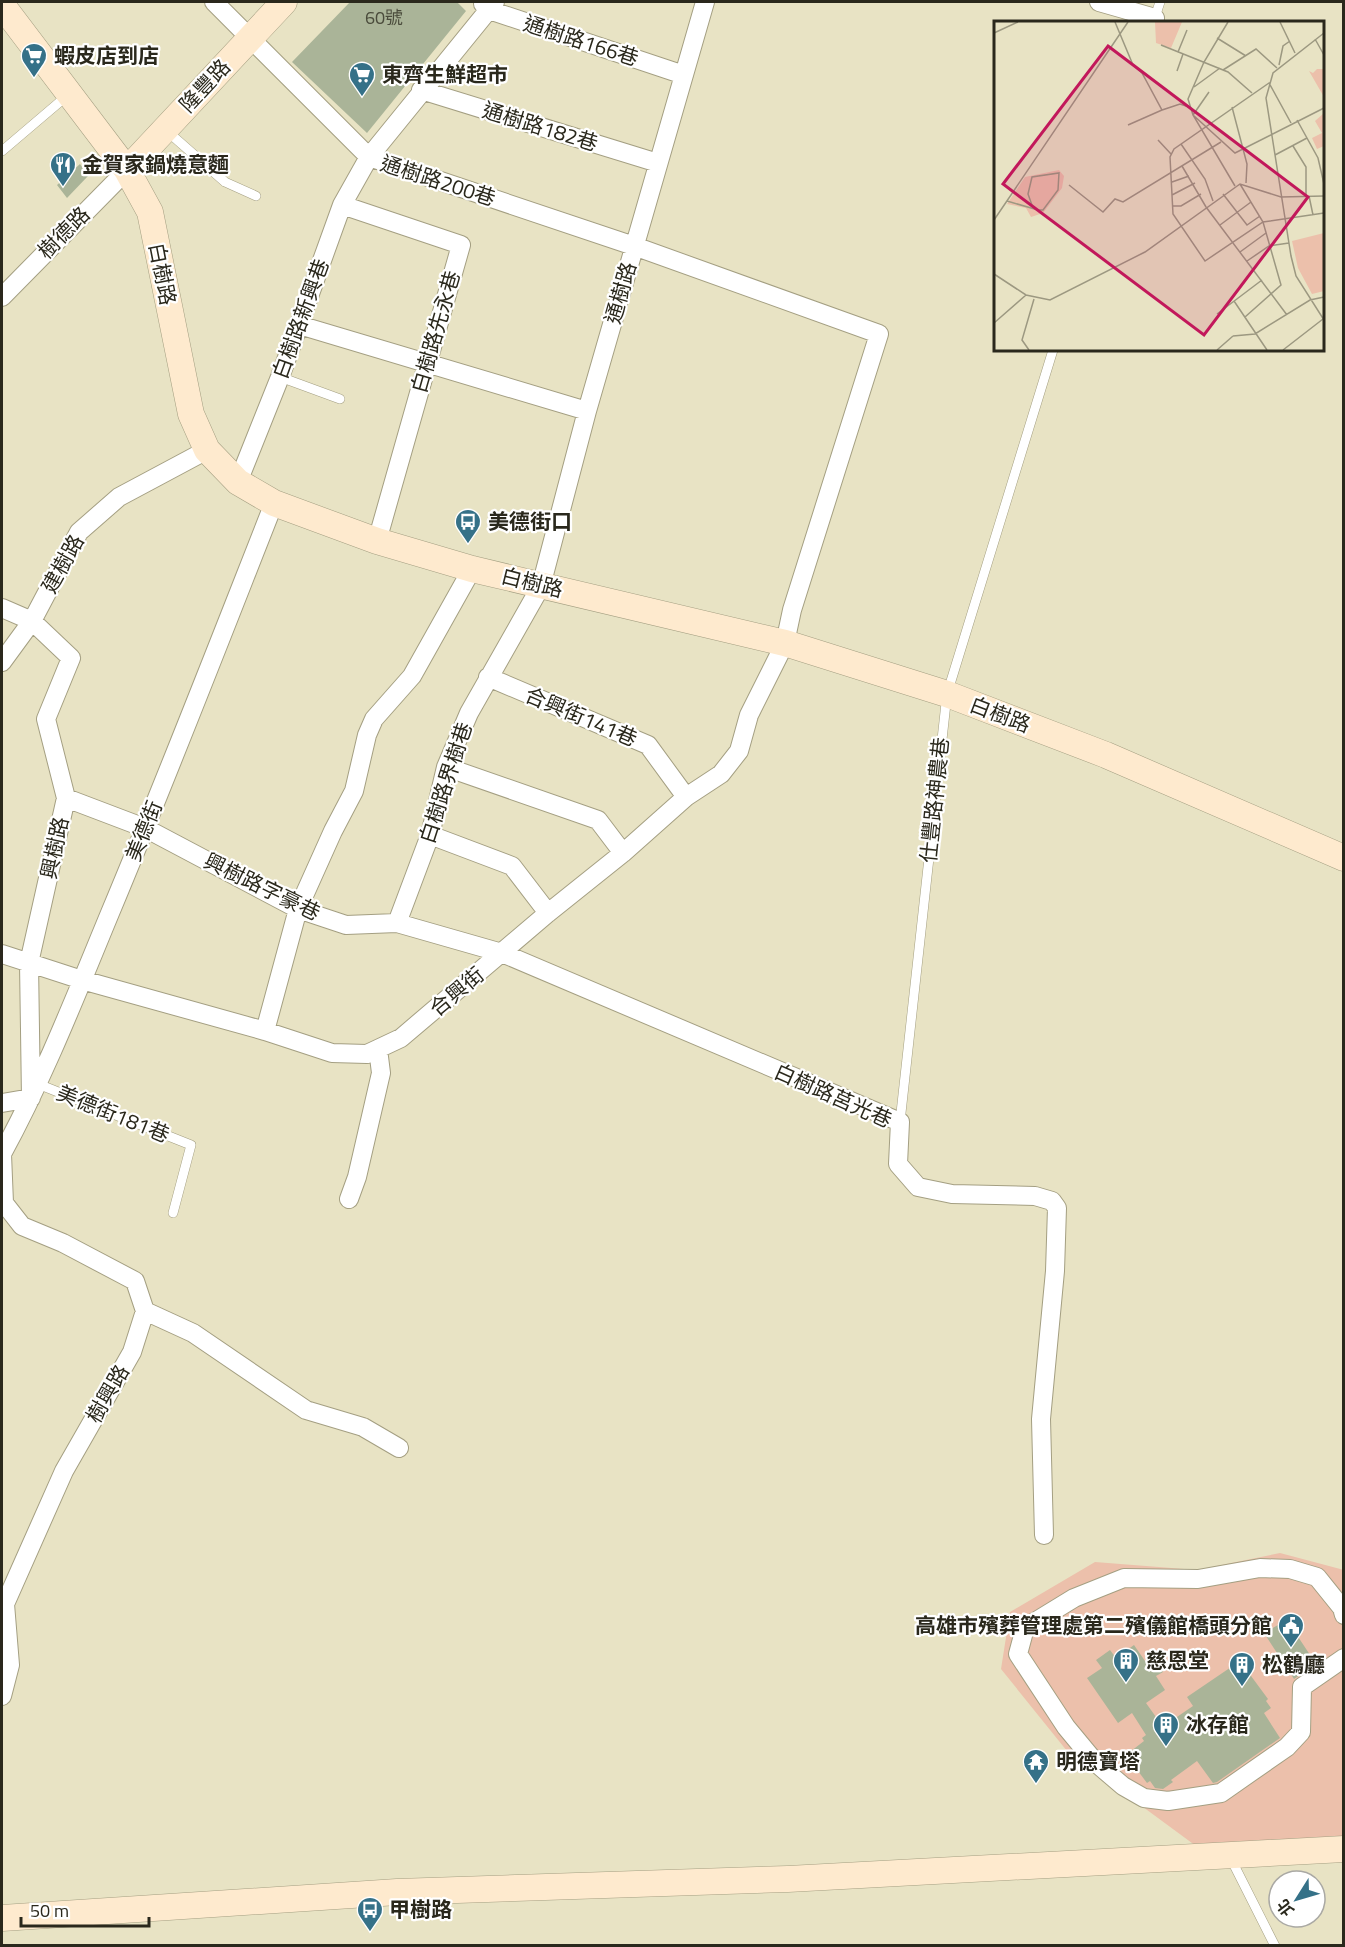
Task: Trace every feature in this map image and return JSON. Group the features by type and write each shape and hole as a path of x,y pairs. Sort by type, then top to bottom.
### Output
{"street":[{"name":"通樹路200巷","path":"214,2 369,157 634,246 879,334 792,610 785,643"},
{"name":"隆豐路","path":"127,170 284,2"},
{"name":"通樹路","path":"541,586 587,411 705,2"},
{"path":"1099,2 1156,14"},
{"name":"通樹路166巷","path":"488,4 684,75"},
{"name":"白樹路新興巷","path":"238,482 280,377 342,204 369,157 488,4"},
{"name":"白樹路","path":"3,10 127,170 150,212 191,414 207,450 238,482 274,503 377,540 541,586 785,643 947,694 1107,755 1344,858"},
{"name":"通樹路182巷","path":"422,90 658,163"},
{"name":"樹德路","path":"2,297 127,170"},
{"name":"白樹路先永巷","path":"342,204 461,245 377,540"},
{"path":"299,325 587,411"},
{"name":"建樹路","path":"2,662 32,621 79,532 119,497 207,450"},
{"name":"美德街","path":"2,1154 34,1091 82,980 274,503"},
{"path":"265,1030 298,909 333,831 354,791 367,735 374,719 412,676 472,568"},
{"name":"白樹路界樹巷","path":"397,923 430,835 446,767 468,713 541,586"},
{"path":"2,608 32,621"},
{"name":"興樹路","path":"32,621 72,658 46,719 66,798 29,963 34,1091"},
{"name":"合興街","path":"2,954 82,980 265,1030 332,1053 367,1054 401,1038 548,913 623,853 686,797 721,774 739,752 749,715 785,643"},
{"name":"合興街141巷","path":"488,677 648,746 686,797"},
{"path":"446,767 598,820 623,853"},
{"name":"興樹路字豪巷","path":"66,798 145,828 298,909 346,925 397,923 502,953"},
{"path":"430,835 512,866 548,913"},
{"name":"白樹路莒光巷","path":"502,953 900,1122 897,1164 918,1187 951,1194 1035,1196 1052,1201 1057,1208 1055,1271 1041,1419 1044,1535"},
{"path":"349,1199 357,1177 381,1073 378,1049"},
{"path":"2,1103 34,1091"},
{"path":"2,1154 4,1203 21,1226 63,1243 135,1281 145,1311 193,1334 306,1410 363,1427 399,1448"},
{"name":"樹興路","path":"2,1696 10,1665 5,1604 64,1471 132,1352 145,1311"},
{"path":"1344,1615 1342,1608 1317,1577 1290,1569 1260,1568 1198,1578 1124,1578 1074,1598 1026,1628 1018,1654 1066,1727 1095,1762 1123,1786 1144,1798 1168,1802 1221,1793 1287,1747 1301,1732 1302,1687 1344,1658"},
{"path":"2,1918 397,1892 788,1878 1344,1849"}],"lane":[{"path":"2,151 69,94"},
{"path":"166,129 225,182 256,196"},
{"name":"仕豐路神農巷","path":"900,1122 947,694 1053,351"},
{"path":"280,377 340,399"},
{"name":"美德街181巷","path":"34,1091 191,1145 173,1213"},
{"path":"1228,1855 1275,1946"}],"shaded area":[{"path":"1280,1553 1344,1570 1343,1836 1196,1846 1067,1751 1001,1669 1010,1612 1095,1562 1197,1570"}],"building":[{"name":"東齊生鮮超市","path":"350,2 457,2 466,11 367,133 292,62"},
{"path":"80,164 88,176 67,198 57,185"},
{"name":"高雄市殯葬管理處第二殯儀館橋頭分館","path":"1287,1620 1316,1664 1294,1679 1264,1633"},
{"path":"1134,1645 1145,1661 1152,1656 1163,1672 1156,1676 1165,1690 1146,1703 1161,1724 1169,1719 1171,1721 1193,1706 1187,1697 1240,1661 1268,1699 1266,1701 1271,1708 1264,1713 1280,1738 1217,1782 1213,1783 1197,1761 1171,1780 1173,1782 1163,1789 1155,1788 1150,1781 1147,1783 1126,1755 1144,1741 1142,1738 1146,1735 1132,1713 1118,1723 1087,1678 1102,1668 1096,1660 1110,1650 1116,1658"}],"place":[{"name":"蝦皮店到店","path":"34,79"},
{"name":"東齊生鮮超市","path":"362,98"},
{"name":"金賀家鍋燒意麵","path":"63,188"},
{"name":"美德街口","path":"468,545"},
{"name":"高雄市殯葬管理處第二殯儀館橋頭分館","path":"1291,1649"},
{"name":"慈恩堂","path":"1126,1684"},
{"name":"松鶴廳","path":"1242,1688"},
{"name":"冰存館","path":"1166,1748"},
{"name":"明德寶塔","path":"1036,1785"},
{"name":"甲樹路","path":"370,1933"}]}
